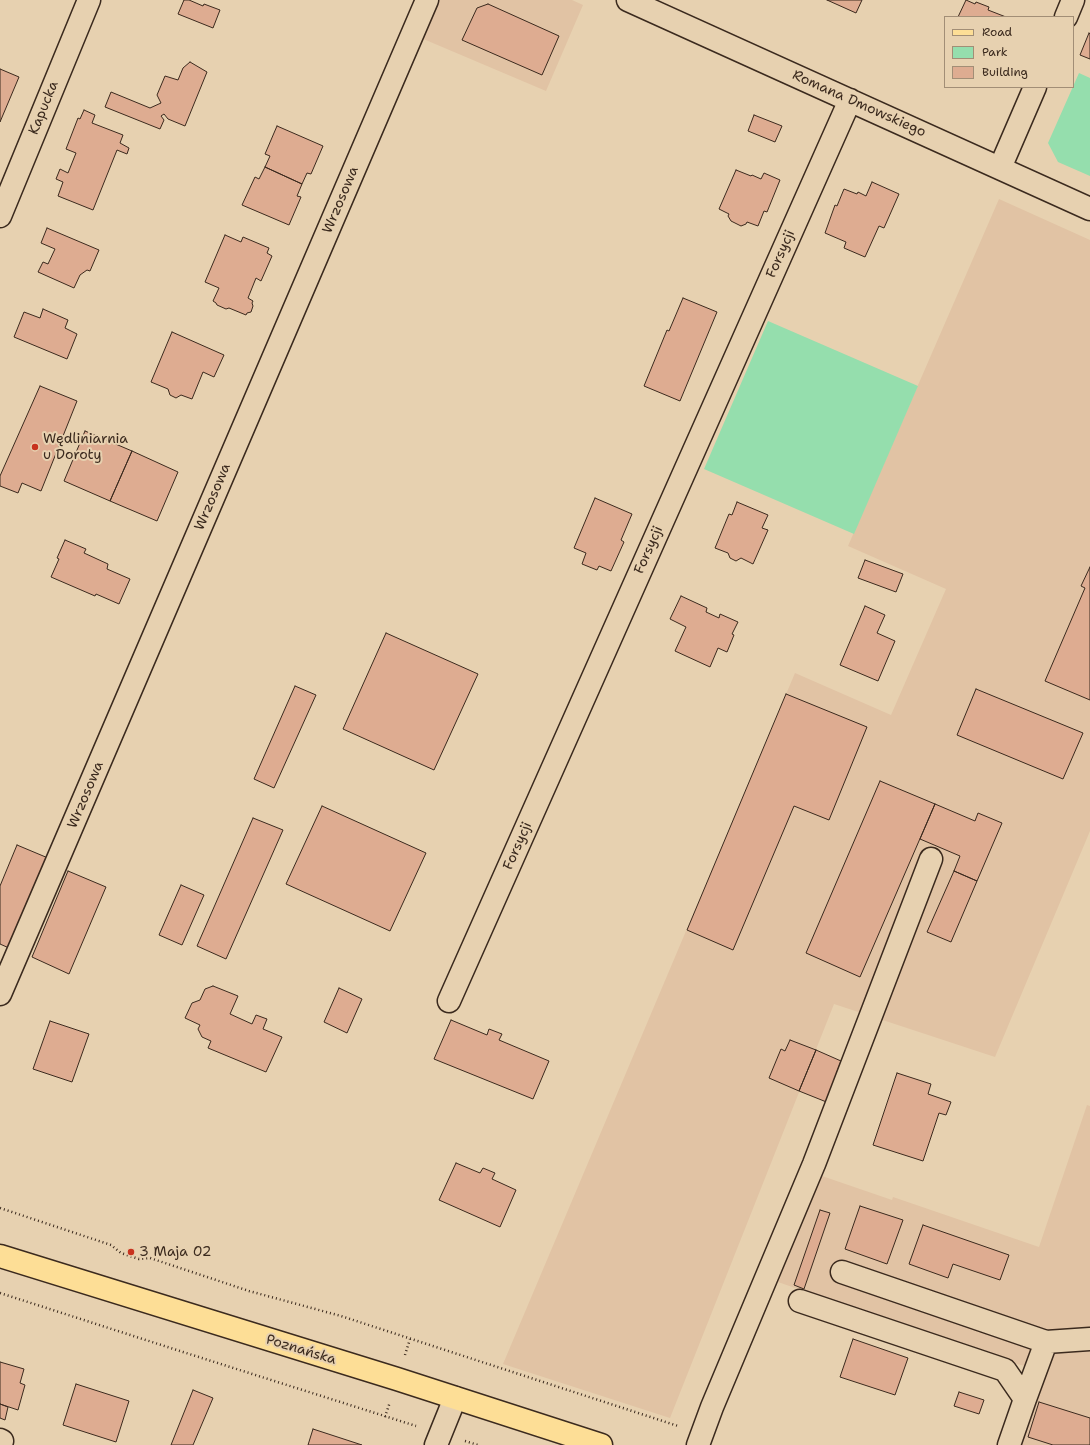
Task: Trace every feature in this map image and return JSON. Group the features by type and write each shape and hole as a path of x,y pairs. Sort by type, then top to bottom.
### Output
{"main road":[{"name":"Poznańska","path":"0,1256 601,1445"}],"street":[{"name":"Kapucka","path":"0,216 89,0"},
{"name":"Wrzosowa","path":"0,994 427,0"},
{"name":"Romana Dmowskiego","path":"628,0 1090,209"},
{"path":"1066,16 1074,0"},
{"path":"1000,168 1035,88"},
{"name":"Forsycji","path":"449,1001 850,100"},
{"path":"700,1440 712,1407 814,1164 931,859"},
{"path":"842,1272 1046,1342 1090,1339"},
{"path":"800,1301 1005,1370 1025,1399"},
{"path":"1009,1445 1046,1342"},
{"path":"439,1439 455,1398"}],"path":[{"path":"0,1208 110,1246 121,1253 139,1259 150,1258 249,1291 341,1316 671,1423 700,1440"},
{"path":"0,1293 183,1352 439,1439 478,1445"}],"shaded area":[{"path":"438,0 572,0 583,5 546,91 421,38"},
{"path":"999,199 1090,240 1090,831 995,1057 834,1004 670,1418 503,1364 795,673 891,715 946,589 848,546"},
{"path":"1087,1105 1090,1106 1090,1445 1019,1445 1043,1371 999,1359 778,1282 822,1176 892,1200 893,1197 1039,1247"}],"green space":[{"path":"1079,73 1090,78 1090,176 1058,162 1048,143 1072,88 1074,88"},
{"path":"768,321 918,386 854,534 704,469"}],"building":[{"path":"184,0 189,0 203,6 204,4 220,10 213,28 178,14"},
{"path":"827,0 862,0 856,13"},
{"path":"966,0 975,4 976,2 989,7 988,10 1003,16 958,16"},
{"path":"488,4 559,36 542,75 462,40 477,8"},
{"path":"1089,33 1090,34 1090,59 1080,55"},
{"path":"190,62 207,72 185,126 168,119 164,114 161,116 164,120 160,129 105,107 111,92 150,108 161,103 157,95 165,76 178,80 183,68"},
{"path":"0,69 19,77 0,122"},
{"path":"84,110 95,115 92,123 123,135 120,143 129,148 127,154 117,150 93,210 58,196 63,182 56,179 60,169 68,173 76,153 66,149 78,118 80,119"},
{"path":"754,115 782,126 775,142 748,131"},
{"path":"277,126 323,146 311,174 307,173 302,184 265,167 270,156 265,154"},
{"path":"265,167 302,184 297,196 301,197 289,225 242,205 255,177 259,179"},
{"path":"736,170 761,179 764,173 780,180 767,212 764,211 758,226 747,222 741,226 731,221 728,216 729,214 719,209"},
{"path":"872,182 899,194 884,228 879,226 865,257 844,248 846,242 825,233 835,205 837,206 844,189 857,194 858,192 866,196"},
{"path":"47,228 99,250 90,271 87,270 80,275 74,288 38,272 43,262 48,264 55,249 41,243"},
{"path":"225,235 241,242 243,237 269,248 267,253 272,256 261,281 256,278 248,298 253,301 253,306 251,312 247,313 246,315 217,305 213,301 219,288 205,282"},
{"path":"683,298 717,312 680,401 644,386 667,330 669,331"},
{"path":"43,309 68,320 65,328 77,334 67,359 14,337 24,312 40,318"},
{"path":"172,332 224,355 214,377 203,372 192,399 181,395 176,398 170,395 168,389 151,382"},
{"path":"40,386 77,401 41,491 22,483 18,493 0,486 0,476"},
{"path":"85,431 132,451 110,501 64,481"},
{"path":"132,451 178,472 157,521 110,501"},
{"path":"595,498 632,514 621,540 624,542 611,571 599,566 597,570 582,564 586,553 574,548"},
{"path":"737,502 768,515 762,528 768,530 753,564 741,558 736,561 730,558 728,553 715,548 729,514 732,515"},
{"path":"65,540 86,549 84,553 108,564 107,569 130,579 119,604 96,594 95,596 51,577"},
{"path":"865,560 903,574 896,592 858,578"},
{"path":"1090,567 1090,700 1045,681 1085,588 1081,586"},
{"path":"681,596 707,608 706,612 719,618 720,614 738,622 732,634 734,635 727,652 718,648 710,667 675,651 686,627 670,619"},
{"path":"865,606 885,615 877,633 895,641 878,681 840,665"},
{"path":"386,633 478,674 434,770 343,729"},
{"path":"295,686 316,695 274,788 254,779"},
{"path":"976,689 1083,733 1063,779 957,735"},
{"path":"786,694 867,727 829,820 794,806 733,950 687,930"},
{"path":"880,781 935,804 860,977 806,953"},
{"path":"935,804 975,821 978,813 1002,823 977,881 954,871 960,856 920,839"},
{"path":"322,806 426,853 390,931 286,884"},
{"path":"253,818 283,830 226,959 197,946"},
{"path":"17,845 48,858 9,948 0,944 0,886"},
{"path":"68,871 106,887 69,974 32,957"},
{"path":"954,871 977,881 951,942 927,932"},
{"path":"181,885 204,895 182,945 159,935"},
{"path":"213,986 238,996 230,1014 252,1024 256,1015 267,1019 263,1029 282,1037 266,1072 208,1048 211,1041 202,1037 198,1029 200,1025 185,1018 192,1003 200,1000 205,989"},
{"path":"339,988 362,999 347,1033 324,1022"},
{"path":"451,1020 487,1035 489,1029 502,1034 499,1040 549,1061 533,1099 434,1059"},
{"path":"50,1021 89,1034 72,1082 33,1069"},
{"path":"790,1040 816,1050 799,1091 769,1078 781,1049 785,1051"},
{"path":"816,1050 841,1061 837,1072 841,1074 829,1103 799,1091"},
{"path":"897,1073 931,1084 928,1094 951,1102 946,1115 939,1113 923,1161 873,1145"},
{"path":"456,1163 480,1173 483,1168 495,1173 492,1179 516,1190 500,1227 439,1200"},
{"path":"860,1206 903,1220 887,1264 845,1249"},
{"path":"820,1210 830,1213 804,1289 794,1285"},
{"path":"923,1225 1009,1255 1000,1280 953,1264 948,1278 909,1264"},
{"path":"853,1339 908,1358 895,1395 840,1377"},
{"path":"0,1362 24,1369 20,1383 25,1385 18,1410 0,1404"},
{"path":"76,1384 129,1401 116,1442 63,1425"},
{"path":"193,1390 213,1398 193,1445 171,1445"},
{"path":"959,1392 984,1400 979,1414 954,1406"},
{"path":"1039,1402 1090,1418 1090,1445 1053,1445 1028,1437"},
{"path":"0,1404 8,1407 5,1420 0,1418"},
{"path":"313,1429 362,1445 308,1445"}],"place":[{"name":"Wędliniarnia u Doroty","path":"35,447"},
{"name":"3 Maja 02","path":"131,1252"}]}
